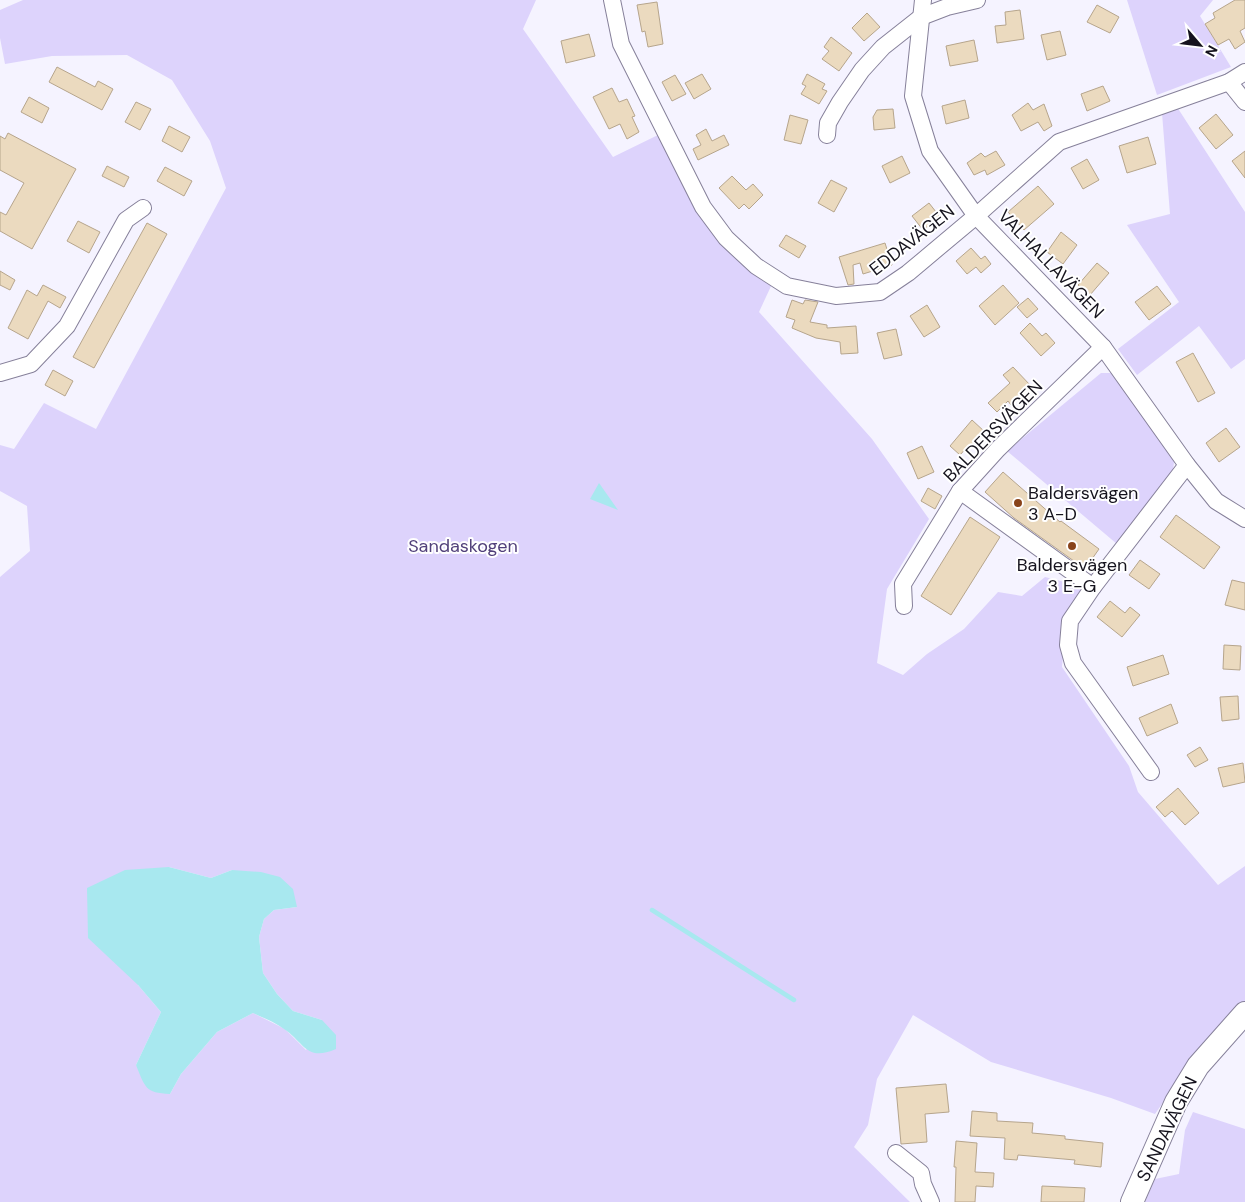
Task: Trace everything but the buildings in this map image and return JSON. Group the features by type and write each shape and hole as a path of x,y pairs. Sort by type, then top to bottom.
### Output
{"street":[{"name":"EDDAVÄGEN","path":"612,0 621,44 703,207 726,238 756,266 787,286 836,296 880,292 908,273 976,216 1059,142 1229,82 1245,72"},
{"name":"VALHALLAVÄGEN","path":"923,0 913,96 930,150 976,216 1104,347 1187,465 1216,501 1245,519"},
{"path":"827,136 828,123 840,102 862,70 883,47 921,17 947,7 977,0"},
{"path":"1229,82 1245,102"},
{"path":"0,373 31,364 67,326 126,220 143,208"},
{"name":"BALDERSVÄGEN","path":"904,606 903,584 960,491 998,449 1104,347"},
{"path":"1151,772 1073,663 1068,645 1070,621 1093,587 1187,465"},
{"path":"960,491 1093,587"},
{"name":"SANDAVÄGEN","path":"1132,1202 1176,1102 1198,1066 1245,1013"},
{"path":"896,1153 921,1173 928,1196"}],"green space":[{"name":"Sandaskogen","path":"23,0 536,0 523,29 613,157 658,135 697,211 772,284 759,312 872,439 929,519 887,589 877,663 903,675 927,654 964,629 998,592 1022,596 1045,577 1084,587 1066,619 1062,667 1129,766 1138,792 1218,885 1245,866 1245,1001 1191,1062 1155,1114 1111,1098 991,1062 913,1015 877,1079 868,1125 854,1147 910,1202 0,1202 0,577 30,551 27,506 0,491 0,445 14,449 44,403 96,429 226,188 210,141 172,80 127,55 52,56 5,64 0,38 0,10","holes":["169,867 211,878 232,870 297,907 274,910 264,919 259,937 263,973 277,994 293,1011 322,1020 306,1050 285,1029 253,1013 217,1032 181,1074 170,1094 136,1065 161,1012 138,985"]},
{"path":"1127,0 1213,0 1200,16 1231,67 1157,95"},
{"path":"1177,107 1245,212 1245,359 1231,369 1199,326 1137,375 1118,349 1179,302 1127,225 1170,214 1162,113"},
{"path":"1101,373 1111,373 1174,461 1173,472 1117,544 1007,451"},
{"path":"1193,1112 1245,1129 1245,1202 1145,1202 1155,1179 1179,1174 1185,1130"}],"water":[{"path":"599,483 618,510 590,499"},
{"path":"169,867 211,878 232,870 261,872 280,877 293,889 297,907 274,910 264,919 259,937 263,973 277,994 293,1011 322,1020 336,1035 336,1049 318,1053 312,1052 273,1022 253,1013 217,1032 181,1074 170,1094 155,1092 144,1084 136,1065 161,1012 138,985 88,938 87,888 125,870"}],"waterway":[{"path":"652,910 794,1000"}],"place":[{"name":"Baldersvägen 3 A-D","path":"1018,503"},
{"name":"Baldersvägen 3 E-G","path":"1072,546"}]}
